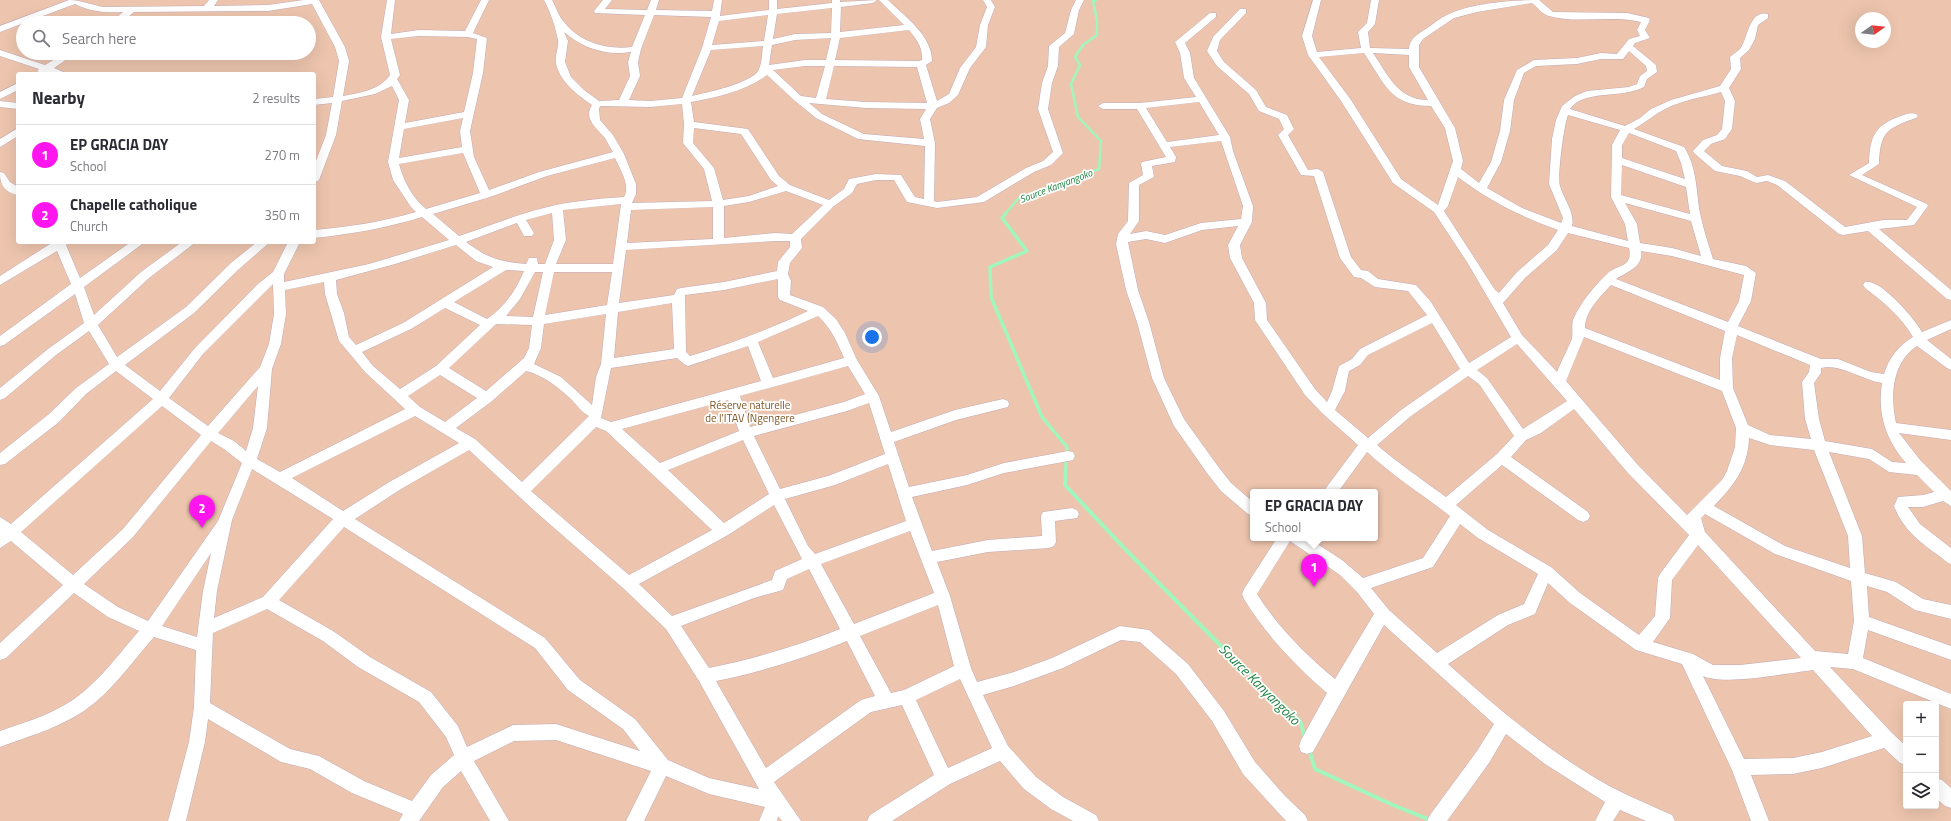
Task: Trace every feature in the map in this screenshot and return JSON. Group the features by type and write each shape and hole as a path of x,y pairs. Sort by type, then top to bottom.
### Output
{"street":[{"path":"32,16 74,0 97,10 268,8 314,0 340,47 344,61 331,135 317,162"},
{"path":"148,9 156,0"},
{"path":"207,9 214,0"},
{"path":"316,102 376,91 393,80 395,75 386,37 392,0"},
{"path":"468,34 485,0"},
{"path":"548,0 558,22 567,30 601,49 614,51 636,49"},
{"path":"608,0 598,11 740,18 837,3 873,0"},
{"path":"623,102 635,76 633,62 636,49 655,0"},
{"path":"718,0 716,16 707,48 686,99 689,124 688,142 709,168 718,203 719,242"},
{"path":"765,71 773,12 773,0"},
{"path":"558,22 558,32 563,41 558,56 562,68 573,88 596,104 623,102 657,104 713,95 740,86 765,71 788,64 921,64 927,61 926,48 920,35 909,27 882,0"},
{"path":"798,100 866,105 933,106 946,101 953,95 965,68 981,47 984,39 984,25 991,7 987,0"},
{"path":"621,247 719,242 775,237 795,238 830,204 848,191 853,181 897,177 911,200 929,202 937,205 980,200 1030,170 1047,163 1058,153 1043,109 1043,102 1053,66 1054,46 1069,34 1075,10 1080,0"},
{"path":"1318,0 1307,36 1313,55 1346,100 1378,153 1398,181 1438,210 1518,338 1559,382 1632,468 1698,535 1886,739 1903,755"},
{"path":"1375,0 1371,24 1363,32 1366,50 1394,90 1404,99 1415,103 1434,103"},
{"path":"1438,210 1443,206 1448,187 1458,162 1450,128 1414,67 1414,46 1420,37 1451,16 1476,9 1534,0 1550,14 1568,16 1626,16 1646,20 1641,30 1645,38 1632,41 1620,57 1601,56 1577,60 1534,63 1520,72 1516,86 1509,100 1506,125 1496,162 1482,188"},
{"path":"820,101 831,64 836,34 837,3"},
{"path":"124,16 132,10"},
{"path":"1243,11 1216,39 1212,51 1220,64 1253,92 1262,109 1283,117 1289,128 1283,135 1305,173 1318,172 1346,258 1358,274 1364,274 1375,283 1412,288 1434,317 1467,369 1483,381 1522,436"},
{"path":"1213,15 1180,42 1185,53 1189,78 1226,137 1228,151 1248,206 1246,222 1234,245 1236,258 1260,304 1261,320 1310,392 1327,410 1395,469 1414,480 1458,516 1483,534 1546,571 1575,598 1641,645 1686,659 1711,672 1740,672 1813,660 1854,662 1951,702"},
{"path":"1559,382 1572,350 1578,341 1579,321 1591,300 1613,275 1628,268 1634,261 1636,246 1631,224 1616,196 1617,145 1626,129 1644,120 1654,110 1674,102 1724,88 1736,69 1735,57 1747,44 1754,24 1765,16"},
{"path":"0,28 16,22"},
{"path":"707,48 768,43 795,37 859,34 909,27"},
{"path":"386,37 419,34 468,34 482,38 478,74 466,131 466,149 486,195"},
{"path":"1490,292 1500,300 1534,262 1554,247 1556,240 1566,228 1568,218 1554,184 1557,158 1557,139 1564,111 1567,106 1578,98 1590,93 1611,93 1632,90 1641,85 1643,78 1652,72 1651,65 1628,46"},
{"path":"1313,55 1332,52 1366,50 1413,52"},
{"path":"0,53 16,58"},
{"path":"22,60 58,72"},
{"path":"41,72 60,60"},
{"path":"921,64 933,106 926,119 930,143 929,202"},
{"path":"765,71 819,116 862,137 930,143"},
{"path":"393,80 404,100 393,162 398,180 410,198 457,241 480,258 503,266 532,263 550,267 617,268"},
{"path":"0,96 16,87"},
{"path":"1724,88 1730,101 1727,129 1721,137 1706,142 1698,151 1719,169 1742,173 1756,180 1768,178 1781,183 1843,231 1883,224 1910,223 1923,206 1902,195 1854,175 1874,164 1874,147 1877,136 1886,125 1912,116"},
{"path":"1103,106 1140,106 1203,99"},
{"path":"0,104 16,106"},
{"path":"523,490 595,417 602,372 607,364 617,268 627,203 631,194 631,184 609,137 595,121 594,109 596,104"},
{"path":"1140,106 1164,145 1171,160 1146,164 1149,177 1134,183 1133,221 1122,239 1132,290 1143,322 1158,378 1179,422 1226,487 1250,507"},
{"path":"1564,111 1626,129 1680,150 1683,153 1692,186 1696,219 1708,261"},
{"path":"400,127 469,114"},
{"path":"689,124 744,131 763,162 775,178 786,187 830,204"},
{"path":"0,144 16,132"},
{"path":"1164,145 1226,137"},
{"path":"393,162 466,149"},
{"path":"316,234 371,228 486,195 543,174 618,154"},
{"path":"1617,160 1692,186"},
{"path":"1456,170 1510,208 1537,220 1636,246 1671,252 1708,261 1750,273 1745,301 1732,327 1726,358 1727,388 1743,428 1742,448 1734,472 1727,484 1694,516 1698,535 1665,578 1662,618 1641,645"},
{"path":"0,175 3,185 16,191"},
{"path":"3,185 16,179"},
{"path":"205,646 151,629 113,612 4,533 162,398 199,351 262,287 279,281 330,279 457,241 519,218 557,208 627,203 718,203 759,197 786,187"},
{"path":"1616,196 1696,219"},
{"path":"445,429 487,398 525,366 535,348 537,321 550,267 560,240 557,208"},
{"path":"519,218 528,233"},
{"path":"1122,239 1146,235 1165,239 1201,227 1246,222"},
{"path":"1870,227 1951,296"},
{"path":"795,238 796,248 784,262 782,274 785,281 784,296 788,300 808,305 819,310 832,322 839,333 851,361 873,396 914,524 942,596 963,669 1002,752 1030,783 1057,803 1090,821"},
{"path":"0,281 59,244"},
{"path":"61,244 91,324 116,364 209,434 228,445 249,461 280,478 540,643 574,685 629,724 662,766"},
{"path":"0,342 136,244"},
{"path":"0,395 52,352 91,324 144,275 187,244"},
{"path":"0,460 54,418 81,391 190,310 235,266 262,244"},
{"path":"177,821 197,742 202,707 205,629 210,591 225,520 249,461 260,428 266,369 275,344 280,314 279,281 293,244"},
{"path":"399,396 440,369 492,322 512,301 527,278 532,263"},
{"path":"354,351 407,326 503,266"},
{"path":"782,274 724,286 681,292 678,298 680,354 688,361 752,342 819,310"},
{"path":"330,279 331,294 338,313 343,338 369,369 415,410 470,444 523,490 542,509 628,583 670,624 705,676 776,801 792,821"},
{"path":"1608,280 1653,300 1732,327 1820,364"},
{"path":"1869,285 1893,304 1912,325 1923,345 1951,365"},
{"path":"444,302 492,322 537,321 593,311 612,310 678,298"},
{"path":"1327,410 1336,401 1340,390 1343,369 1356,362 1364,352 1434,317"},
{"path":"1949,498 1919,470 1890,427 1887,409 1888,379 1901,353 1920,339 1951,324"},
{"path":"1578,330 1727,388"},
{"path":"1332,489 1366,445 1373,442 1404,414 1467,369 1518,338"},
{"path":"752,342 769,384"},
{"path":"607,364 680,354"},
{"path":"611,427 733,395 851,361"},
{"path":"1854,662 1862,621 1857,577 1855,536 1819,445 1812,419 1808,382 1815,373 1815,366 1833,361 1848,365 1863,374 1888,379"},
{"path":"525,366 536,368 574,394 595,417 611,427 658,468 723,531"},
{"path":"0,653 74,585 145,514 227,412 266,369"},
{"path":"440,369 487,398"},
{"path":"733,395 746,433 804,550 812,561 886,700"},
{"path":"658,468 746,433 847,406 873,396"},
{"path":"1446,506 1502,458 1522,436 1575,402"},
{"path":"887,439 955,415 980,408 1003,404"},
{"path":"280,478 415,410"},
{"path":"1890,427 1951,435"},
{"path":"1743,428 1755,435 1774,441 1788,440 1872,454 1889,467 1919,470"},
{"path":"205,629 268,602 328,533 343,519 396,485 470,444"},
{"path":"904,493 967,480 1004,468 1068,456"},
{"path":"628,583 723,531 777,496 830,480 893,457"},
{"path":"1502,458 1583,516"},
{"path":"1949,498 1922,501 1903,501 1901,506 1904,516 1935,545 1949,554 1951,558"},
{"path":"1704,507 1780,550 1890,587 1920,605 1951,612"},
{"path":"928,558 984,545 1022,542 1049,542 1048,516 1072,514"},
{"path":"1360,585 1428,563 1458,516"},
{"path":"0,739 53,720 75,708 98,690 151,629 225,520"},
{"path":"670,624 682,618 752,592 778,585 780,576 812,561 914,524"},
{"path":"1283,541 1249,594 1263,617 1286,645 1337,691"},
{"path":"1301,541 1340,567 1360,585 1383,613 1503,723 1576,776 1616,798 1666,821"},
{"path":"1437,662 1503,620 1530,609 1546,571"},
{"path":"705,676 751,667 801,652 851,634 942,596"},
{"path":"268,602 328,636 364,662 425,697 436,708 452,732 463,758 500,821"},
{"path":"1307,746 1337,691 1383,613"},
{"path":"1862,621 1933,645 1951,653"},
{"path":"974,690 1014,679 1057,663 1120,633 1144,635 1182,669 1218,716 1249,768 1279,802 1299,821"},
{"path":"1686,659 1739,767 1760,821"},
{"path":"763,780 867,705 906,696 963,669"},
{"path":"906,696 944,778"},
{"path":"202,707 288,756 312,762 411,816 437,781 463,758 513,733 556,732 662,766 709,786 776,801"},
{"path":"1436,821 1483,757 1503,723"},
{"path":"1739,767 1793,766 1822,760 1886,739"},
{"path":"876,821 944,778 1002,752"},
{"path":"635,821 662,766"},
{"path":"1939,789 1951,800"},
{"path":"1604,821 1616,798"},
{"path":"768,821 776,801"}],"green space":[{"name":"Réserve naturelle de l'ITAV (Ngengere","path":"0,0 1951,0 1951,821 0,821"}],"waterway":[{"name":"Source Kanyangoko","path":"1005,214 1019,198 1099,169 1101,141 1078,117 1071,84 1080,65 1075,57 1083,45 1097,35 1097,20 1093,1 1096,0"},
{"path":"1006,213 1002,218 1027,251 990,267 991,297 1042,417 1067,447 1065,483"},
{"path":"1065,483 1065,485 1126,550 1226,651 1300,721 1305,738"},
{"name":"Source Kanyangoko","path":"1309,749 1315,769 1393,805 1433,821"}],"place":[{"name":"Chapelle catholique","path":"202,528"},
{"name":"EP GRACIA DAY","path":"1314,587"}]}
